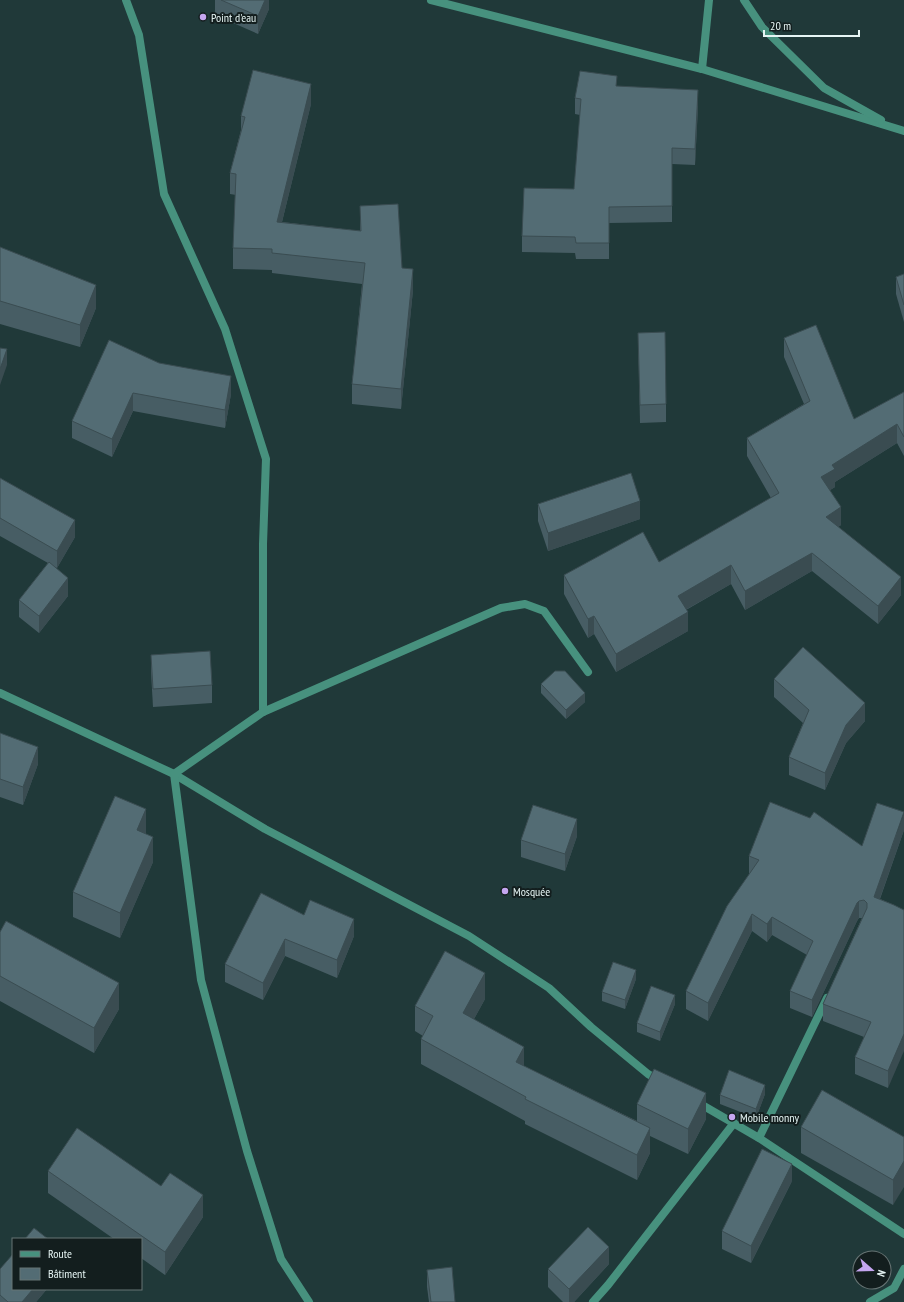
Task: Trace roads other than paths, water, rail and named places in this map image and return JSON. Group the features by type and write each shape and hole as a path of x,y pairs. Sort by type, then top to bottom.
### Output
{"street":[{"path":"126,0 139,35 164,194 225,328 266,459 263,544 263,712"},
{"path":"431,0 702,69 904,131"},
{"path":"702,69 709,0"},
{"path":"744,0 762,27 824,88 895,128"},
{"path":"174,774 263,712 501,608 525,604 544,611 588,672"},
{"path":"0,693 174,774 265,829 469,936 549,988 591,1027 636,1065 668,1086"},
{"path":"174,774 203,987 247,1151 281,1260 310,1302"},
{"path":"759,1138 832,988"},
{"path":"688,1097 759,1138 904,1234"},
{"path":"593,1302 613,1279 734,1123"},
{"path":"870,1302 894,1288 904,1269"}],"place":[{"name":"Point d'eau","path":"203,17"},
{"name":"Mosquée","path":"505,891"},
{"name":"Mobile monny","path":"732,1117"}]}
